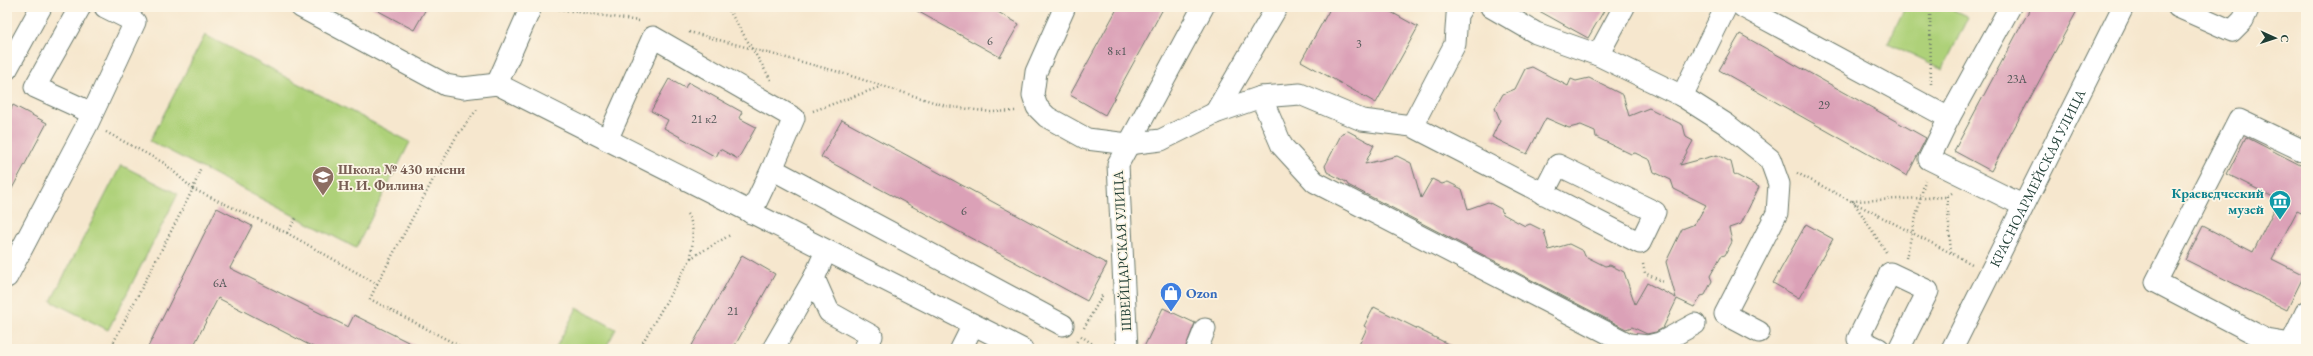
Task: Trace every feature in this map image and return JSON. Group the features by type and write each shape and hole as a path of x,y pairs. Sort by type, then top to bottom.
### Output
{"street":[{"path":"7,69 41,7"},
{"path":"35,87 80,7"},
{"path":"7,277 90,118 136,22 105,7"},
{"path":"301,7 446,85 463,88 498,84 1022,349"},
{"path":"498,84 531,7"},
{"path":"1061,7 1064,9 1036,72 1033,95 1036,107 1047,117 1087,139 1128,144 1161,140 1215,114 1260,97 1300,94 1362,120 1412,126 1543,194 1640,243 1655,212 1558,165 1543,194"},
{"name":"ШВЕЙЦАРСКАЯ УЛИЦА","path":"1127,349 1118,164 1204,7"},
{"path":"1215,114 1276,7"},
{"path":"1412,126 1455,44 1456,15 1462,7"},
{"path":"1492,7 1536,33 1598,55 1682,96 1726,124 1770,159 1779,184 1776,213 1725,314 1759,332"},
{"path":"1598,55 1624,7"},
{"path":"1682,96 1726,7"},
{"path":"1743,7 1940,114"},
{"path":"2010,7 1940,114 1930,160 2022,205"},
{"name":"КРАСНОАРМЕЙСКАЯ УЛИЦА","path":"1952,349 2022,205 2123,7"},
{"path":"2178,7 2232,31 2243,20 2249,7"},
{"path":"607,140 652,37 794,118 751,213"},
{"path":"7,73 90,118"},
{"path":"1260,97 1282,146 1315,182 1629,344 1647,348 1660,343 1695,324"},
{"path":"2306,152 2239,120 2156,282 2267,340 2296,347 2306,312"},
{"path":"772,169 1063,325"},
{"path":"773,349 814,278 826,251"},
{"path":"1878,349 1858,339 1896,276 1928,292 1899,349"},
{"path":"814,278 830,312 872,336 864,349"},
{"path":"961,349 973,325"},
{"path":"1196,349 1205,329"}],"path":[{"path":"543,7 641,21"},
{"path":"727,7 775,86"},
{"path":"1930,7 1940,114"},
{"path":"682,30 832,70 946,106 991,112 1019,111 1036,107"},
{"path":"465,349 370,299 459,133 498,84"},
{"path":"794,118 880,86"},
{"path":"90,118 164,163 193,190 287,233 377,284"},
{"path":"1770,159 1976,266"},
{"path":"1896,276 1912,233 1930,160"},
{"path":"110,349 193,190 201,167"},
{"path":"1853,201 1946,197 1963,177"},
{"path":"1951,254 1946,197 1963,177"},
{"path":"1853,201 1885,249 1896,276"},
{"path":"639,349 691,258 693,238 690,218 687,214"},
{"path":"287,233 297,217"},
{"path":"691,258 730,235"},
{"path":"1640,243 1644,273 1665,284"},
{"path":"1073,349 1104,292"}],"green space":[{"path":"1905,7 1948,7 1968,17 1943,69 1888,43"},
{"path":"205,35 410,142 356,248 150,141"},
{"path":"121,165 178,194 108,330 51,301"},
{"path":"577,308 616,329 605,349 555,349"}],"building":[{"path":"371,7 427,7 414,30"},
{"path":"910,7 989,7 1019,24 1000,57"},
{"path":"1118,7 1164,7 1105,115 1070,95"},
{"path":"1331,7 1382,7 1418,27 1376,103 1301,61"},
{"path":"1532,7 1606,7 1588,38"},
{"path":"2031,7 2079,7 1991,171 1954,151"},
{"path":"1740,34 1926,138 1907,176 1719,70"},
{"path":"1532,67 1568,86 1571,79 1576,81 1589,78 1623,95 1629,116 1649,108 1683,125 1686,137 1693,141 1680,165 1717,155 1731,162 1734,174 1759,187 1741,224 1729,228 1732,242 1725,255 1721,256 1710,276 1712,281 1705,295 1701,296 1694,307 1677,299 1663,328 1656,332 1647,334 1632,327 1626,329 1348,185 1346,182 1327,172 1325,166 1342,133 1348,131 1374,145 1365,164 1397,156 1411,163 1421,198 1432,179 1442,184 1448,182 1462,189 1468,209 1488,202 1501,209 1503,214 1525,226 1530,224 1544,231 1549,250 1569,244 1583,251 1585,256 1605,266 1610,265 1624,272 1635,304 1647,283 1676,298 1666,262 1682,229 1695,224 1706,205 1674,189 1671,180 1654,172 1650,160 1635,153 1631,154 1596,137 1595,131 1581,125 1569,128 1546,118 1527,154 1492,137 1500,120 1495,108 1503,94 1515,89 1525,69"},
{"path":"669,79 685,88 688,82 742,112 739,118 756,127 738,159 720,149 716,157 664,128 668,120 651,111"},
{"path":"13,105 47,123 7,198 7,117"},
{"path":"842,120 1107,264 1087,301 821,157"},
{"name":"Краеведческий музей","path":"2246,137 2306,168 2306,215 2297,211 2272,259 2304,275 2287,310 2186,260 2203,226 2253,252 2279,200 2227,174"},
{"path":"217,208 252,226 230,268 348,327 354,315 422,349 317,349 218,298 192,349 147,349"},
{"path":"1806,224 1833,239 1799,298 1773,283"},
{"path":"742,255 775,274 733,349 690,349"},
{"path":"1374,307 1458,349 1357,349 1367,328 1364,326"},
{"path":"1163,308 1195,323 1185,349 1143,349"}],"place":[{"name":"Школа № 430 имени Н. И. Филина","path":"323,196"},
{"name":"Краеведческий музей","path":"2280,220"},
{"name":"Ozon","path":"1171,312"}]}
